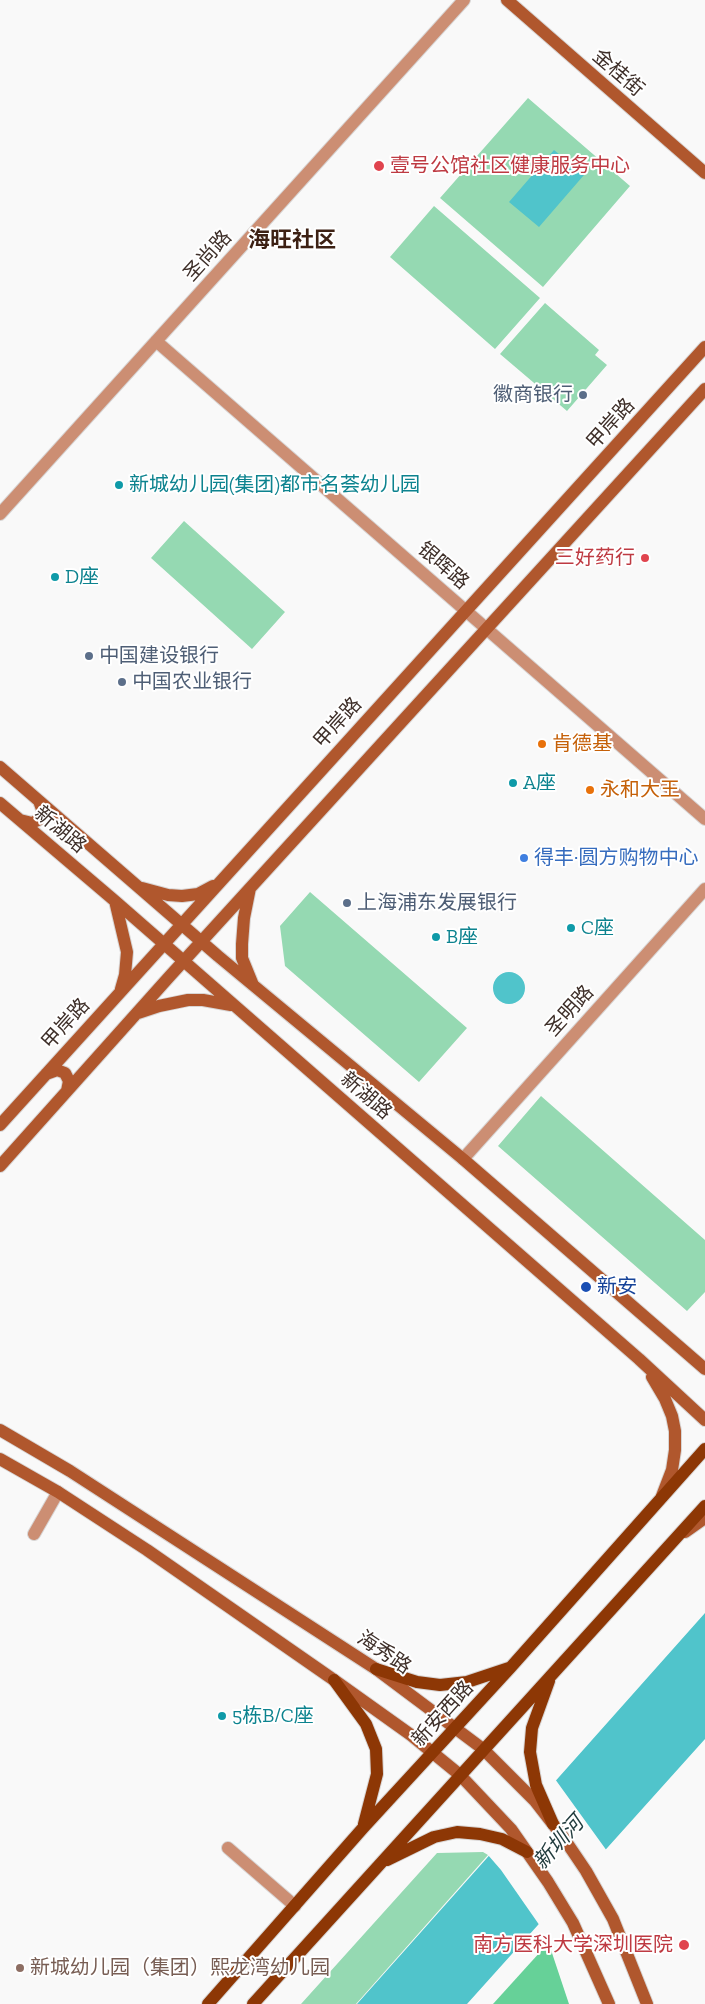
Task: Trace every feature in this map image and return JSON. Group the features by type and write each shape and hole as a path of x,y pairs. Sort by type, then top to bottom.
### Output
{"main road":[{"name":"金桂街","path":"507,0 705,173"},
{"name":"甲岸路","path":"0,1125 705,347"},
{"path":"0,1166 250,887 705,389"},
{"name":"新湖路","path":"0,767 134,885 254,987 463,1159 705,1369"},
{"path":"20,820 32,824 40,819 43,807 38,801"},
{"name":"新湖路","path":"0,803 639,1359 705,1420"},
{"path":"134,885 168,896 182,896 198,894 211,888 223,878"},
{"path":"250,887 244,918 242,958 254,987"},
{"path":"114,901 127,952 121,992"},
{"path":"136,1014 159,1006 188,1000 218,1002 236,1007"},
{"path":"45,1076 53,1070 65,1073 69,1081 67,1091"},
{"path":"679,1345 705,1358"},
{"path":"639,1359 665,1399 672,1416 675,1431 672,1470 662,1496"},
{"name":"海秀路","path":"0,1430 70,1471 376,1669 456,1727 538,1799"},
{"name":"新安西路","path":"208,2004 363,1828 511,1667 705,1448"},
{"path":"0,1459 58,1492 147,1550 334,1680 433,1752 460,1775 511,1829 528,1852 573,1923 609,2004"},
{"path":"254,2004 705,1506"},
{"path":"675,1539 705,1518"},
{"path":"376,1669 417,1682 440,1685 466,1682 511,1667"},
{"path":"552,1673 536,1713 531,1740 531,1762 538,1799 600,1894 623,1943 647,2004"},
{"path":"334,1680 366,1724 376,1748 377,1774 363,1828"},
{"path":"380,1863 425,1841 447,1834 468,1832 502,1839 528,1852"}],"street":[{"name":"圣尚路","path":"0,514 464,0"},
{"name":"银晖路","path":"156,341 705,819"},
{"name":"圣明路","path":"463,1159 705,889"},
{"path":"34,1534 58,1492"},
{"path":"228,1848 295,1906"}],"green space":[{"path":"528,98 630,186 543,287 440,198"},
{"path":"434,206 540,298 495,349 390,257"},
{"path":"545,303 599,350 595,355 607,365 567,411 500,354"},
{"path":"184,521 285,612 252,649 151,558"},
{"path":"310,892 467,1028 419,1082 285,966 280,926"},
{"path":"541,1096 705,1240 705,1292 687,1311 498,1146"},
{"path":"483,1852 488,1855 356,2004 301,2004 437,1853"},
{"path":"551,1950 569,2004 493,2004 541,1951"}],"water":[{"path":"554,150 584,175 539,227 509,202"},
{"path":"509,972 521,976 525,988 521,1000 509,1004 497,1000 493,988 497,976"},
{"name":"新圳河","path":"705,1613 705,1739 467,2004 357,2004"}],"pier":[{"path":"555,1779 607,1851 540,1926 501,1870 488,1855"}],"place":[{"name":"壹号公馆社区健康服务中心","path":"379,166"},
{"name":"徽商银行","path":"583,395"},
{"name":"新城幼儿园(集团)都市名荟幼儿园","path":"119,485"},
{"name":"三好药行","path":"645,558"},
{"name":"D座","path":"55,577"},
{"name":"中国建设银行","path":"89,656"},
{"name":"中国农业银行","path":"122,682"},
{"name":"肯德基","path":"542,744"},
{"name":"A座","path":"513,783"},
{"name":"永和大王","path":"590,790"},
{"name":"得丰·圆方购物中心","path":"524,858"},
{"name":"上海浦东发展银行","path":"347,903"},
{"name":"C座","path":"571,928"},
{"name":"B座","path":"436,937"},
{"name":"新安","path":"586,1287"},
{"name":"5栋B/C座","path":"222,1716"},
{"name":"南方医科大学深圳医院","path":"684,1945"},
{"name":"新城幼儿园（集团）熙龙湾幼儿园","path":"20,1968"}],"district":[{"name":"海旺社区","path":"292,241"}]}
